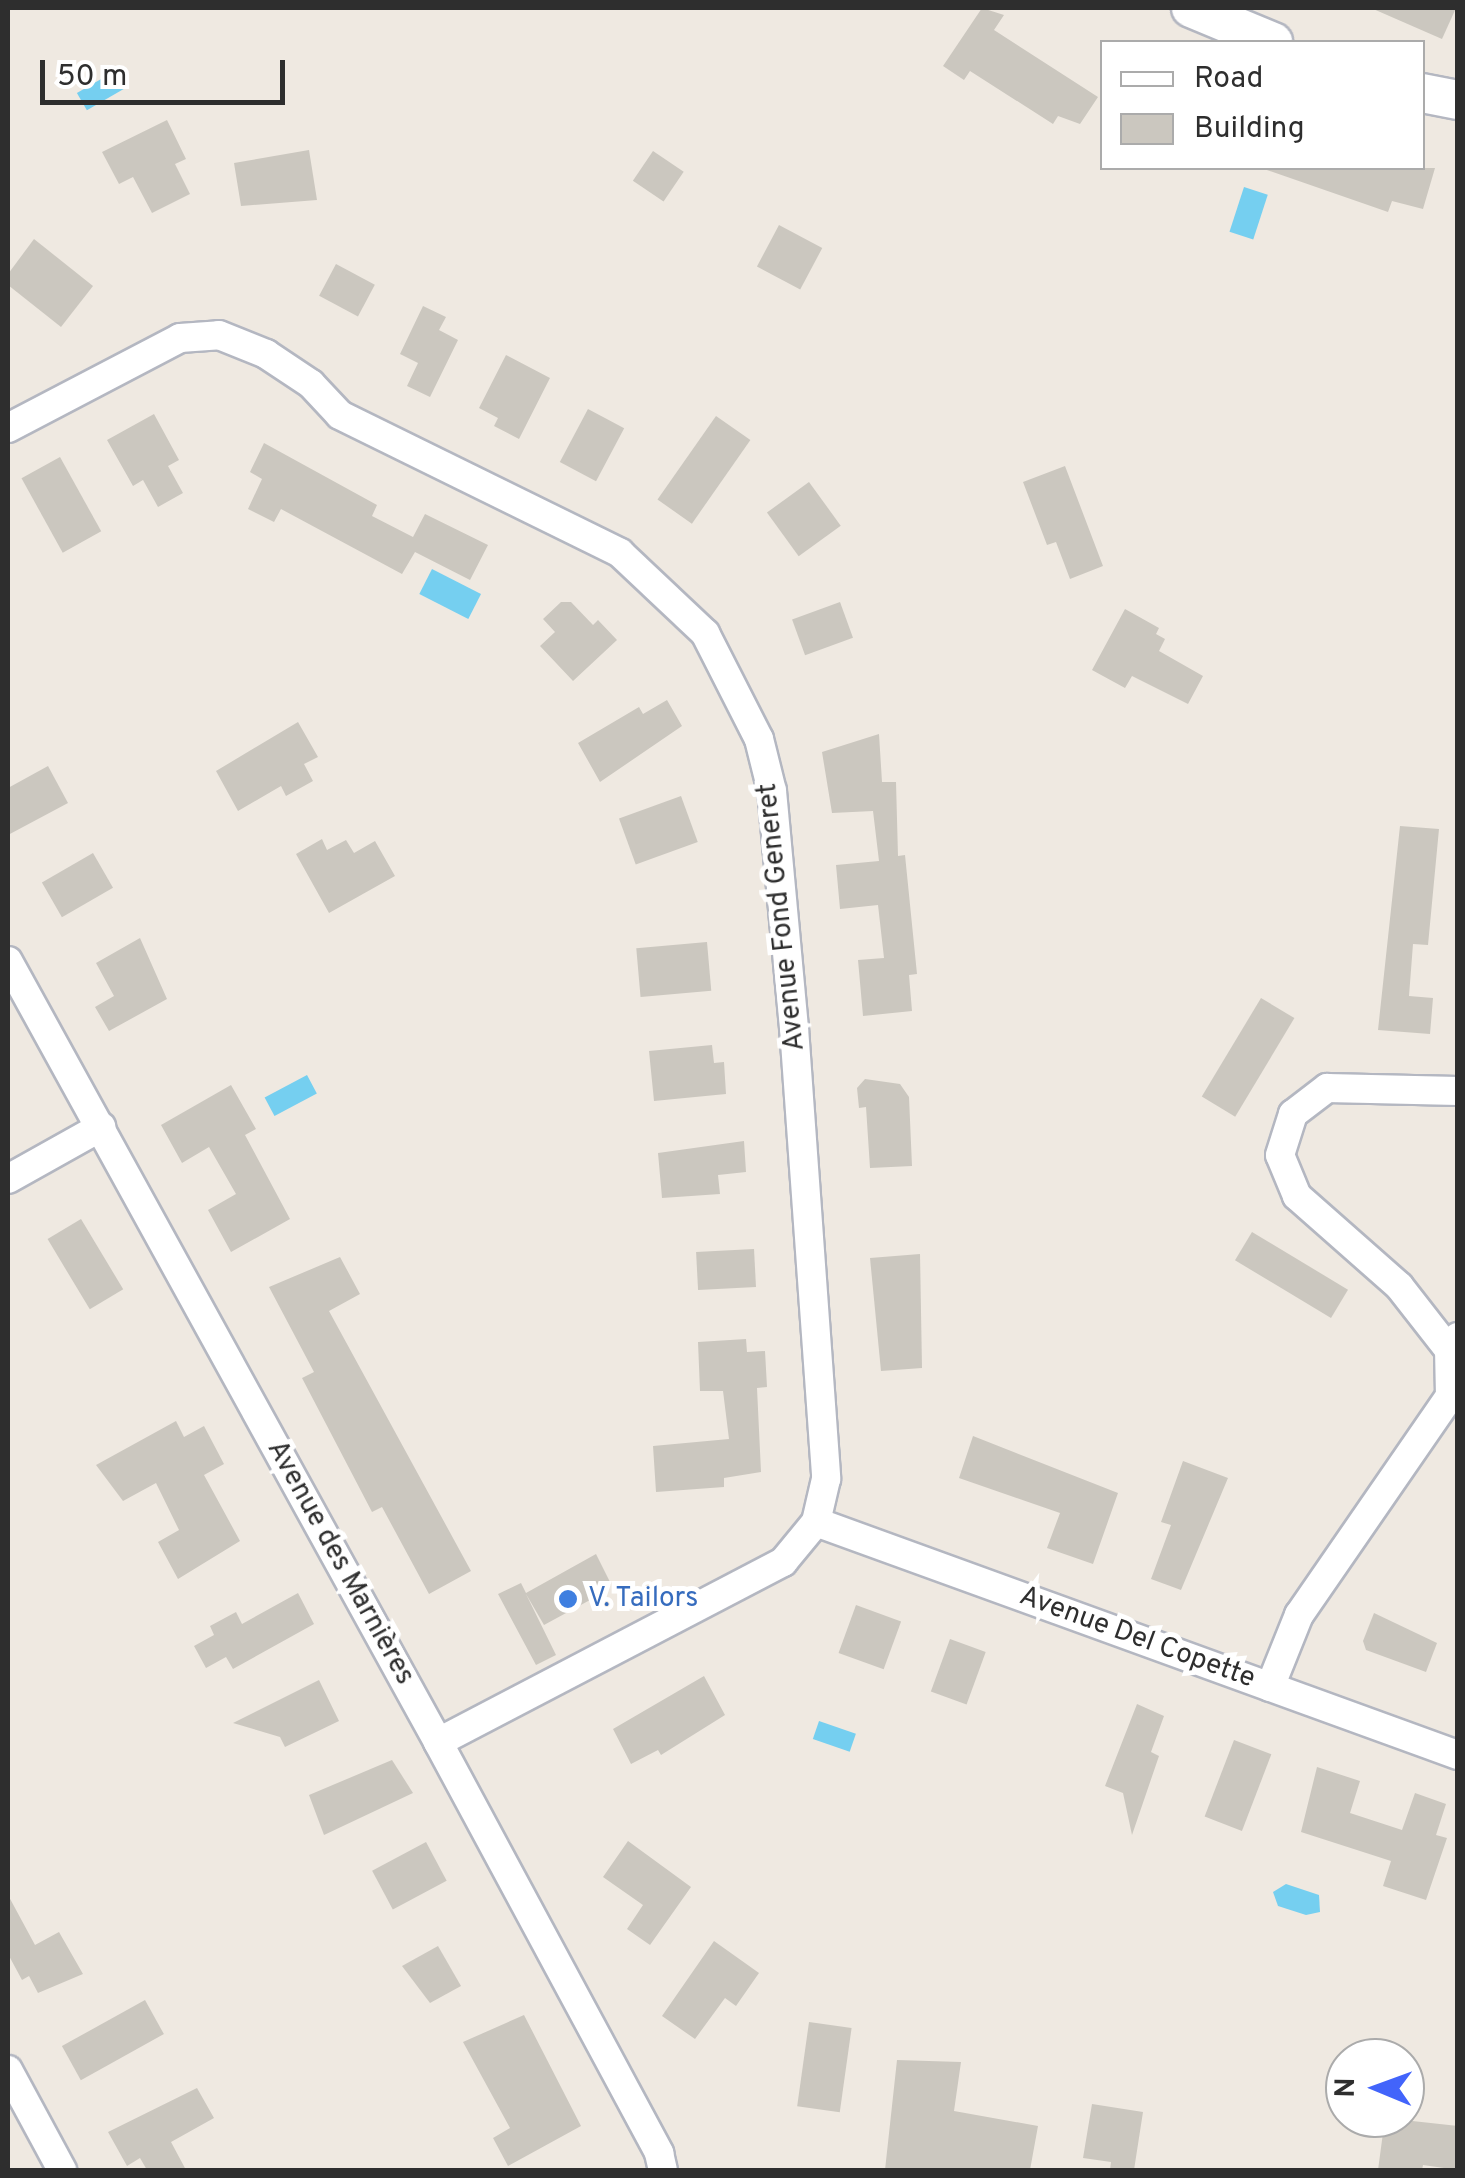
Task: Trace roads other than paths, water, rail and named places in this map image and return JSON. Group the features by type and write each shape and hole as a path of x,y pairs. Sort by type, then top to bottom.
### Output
{"street":[{"path":"1190,8 1268,40"},
{"path":"1425,94 1458,100"},
{"name":"Avenue Fond Generet","path":"8,428 180,338 218,334 266,354 311,384 340,415 620,552 704,633 759,739 772,791 826,1478 816,1522 783,1562 438,1742"},
{"name":"Avenue des Marnières","path":"8,961 438,1742 659,2152 663,2170"},
{"path":"1270,1687 1299,1616 1450,1396 1453,1344 1400,1286 1297,1196 1280,1155 1293,1114 1328,1088 1458,1091"},
{"path":"8,1179 101,1127"},
{"name":"Avenue Del Copette","path":"816,1522 1458,1754"},
{"path":"8,2070 62,2170"}],"water":[{"path":"115,71 125,88 87,110 77,93"},
{"path":"1244,187 1268,195 1253,239 1229,232"},
{"path":"432,569 481,594 468,619 419,594"},
{"path":"307,1075 317,1094 274,1116 265,1098"},
{"path":"819,1721 856,1734 850,1752 813,1739"},
{"path":"1286,1884 1319,1895 1320,1912 1306,1915 1278,1906 1273,1892"}],"place":[{"name":"V. Tailors","path":"568,1599"}]}
